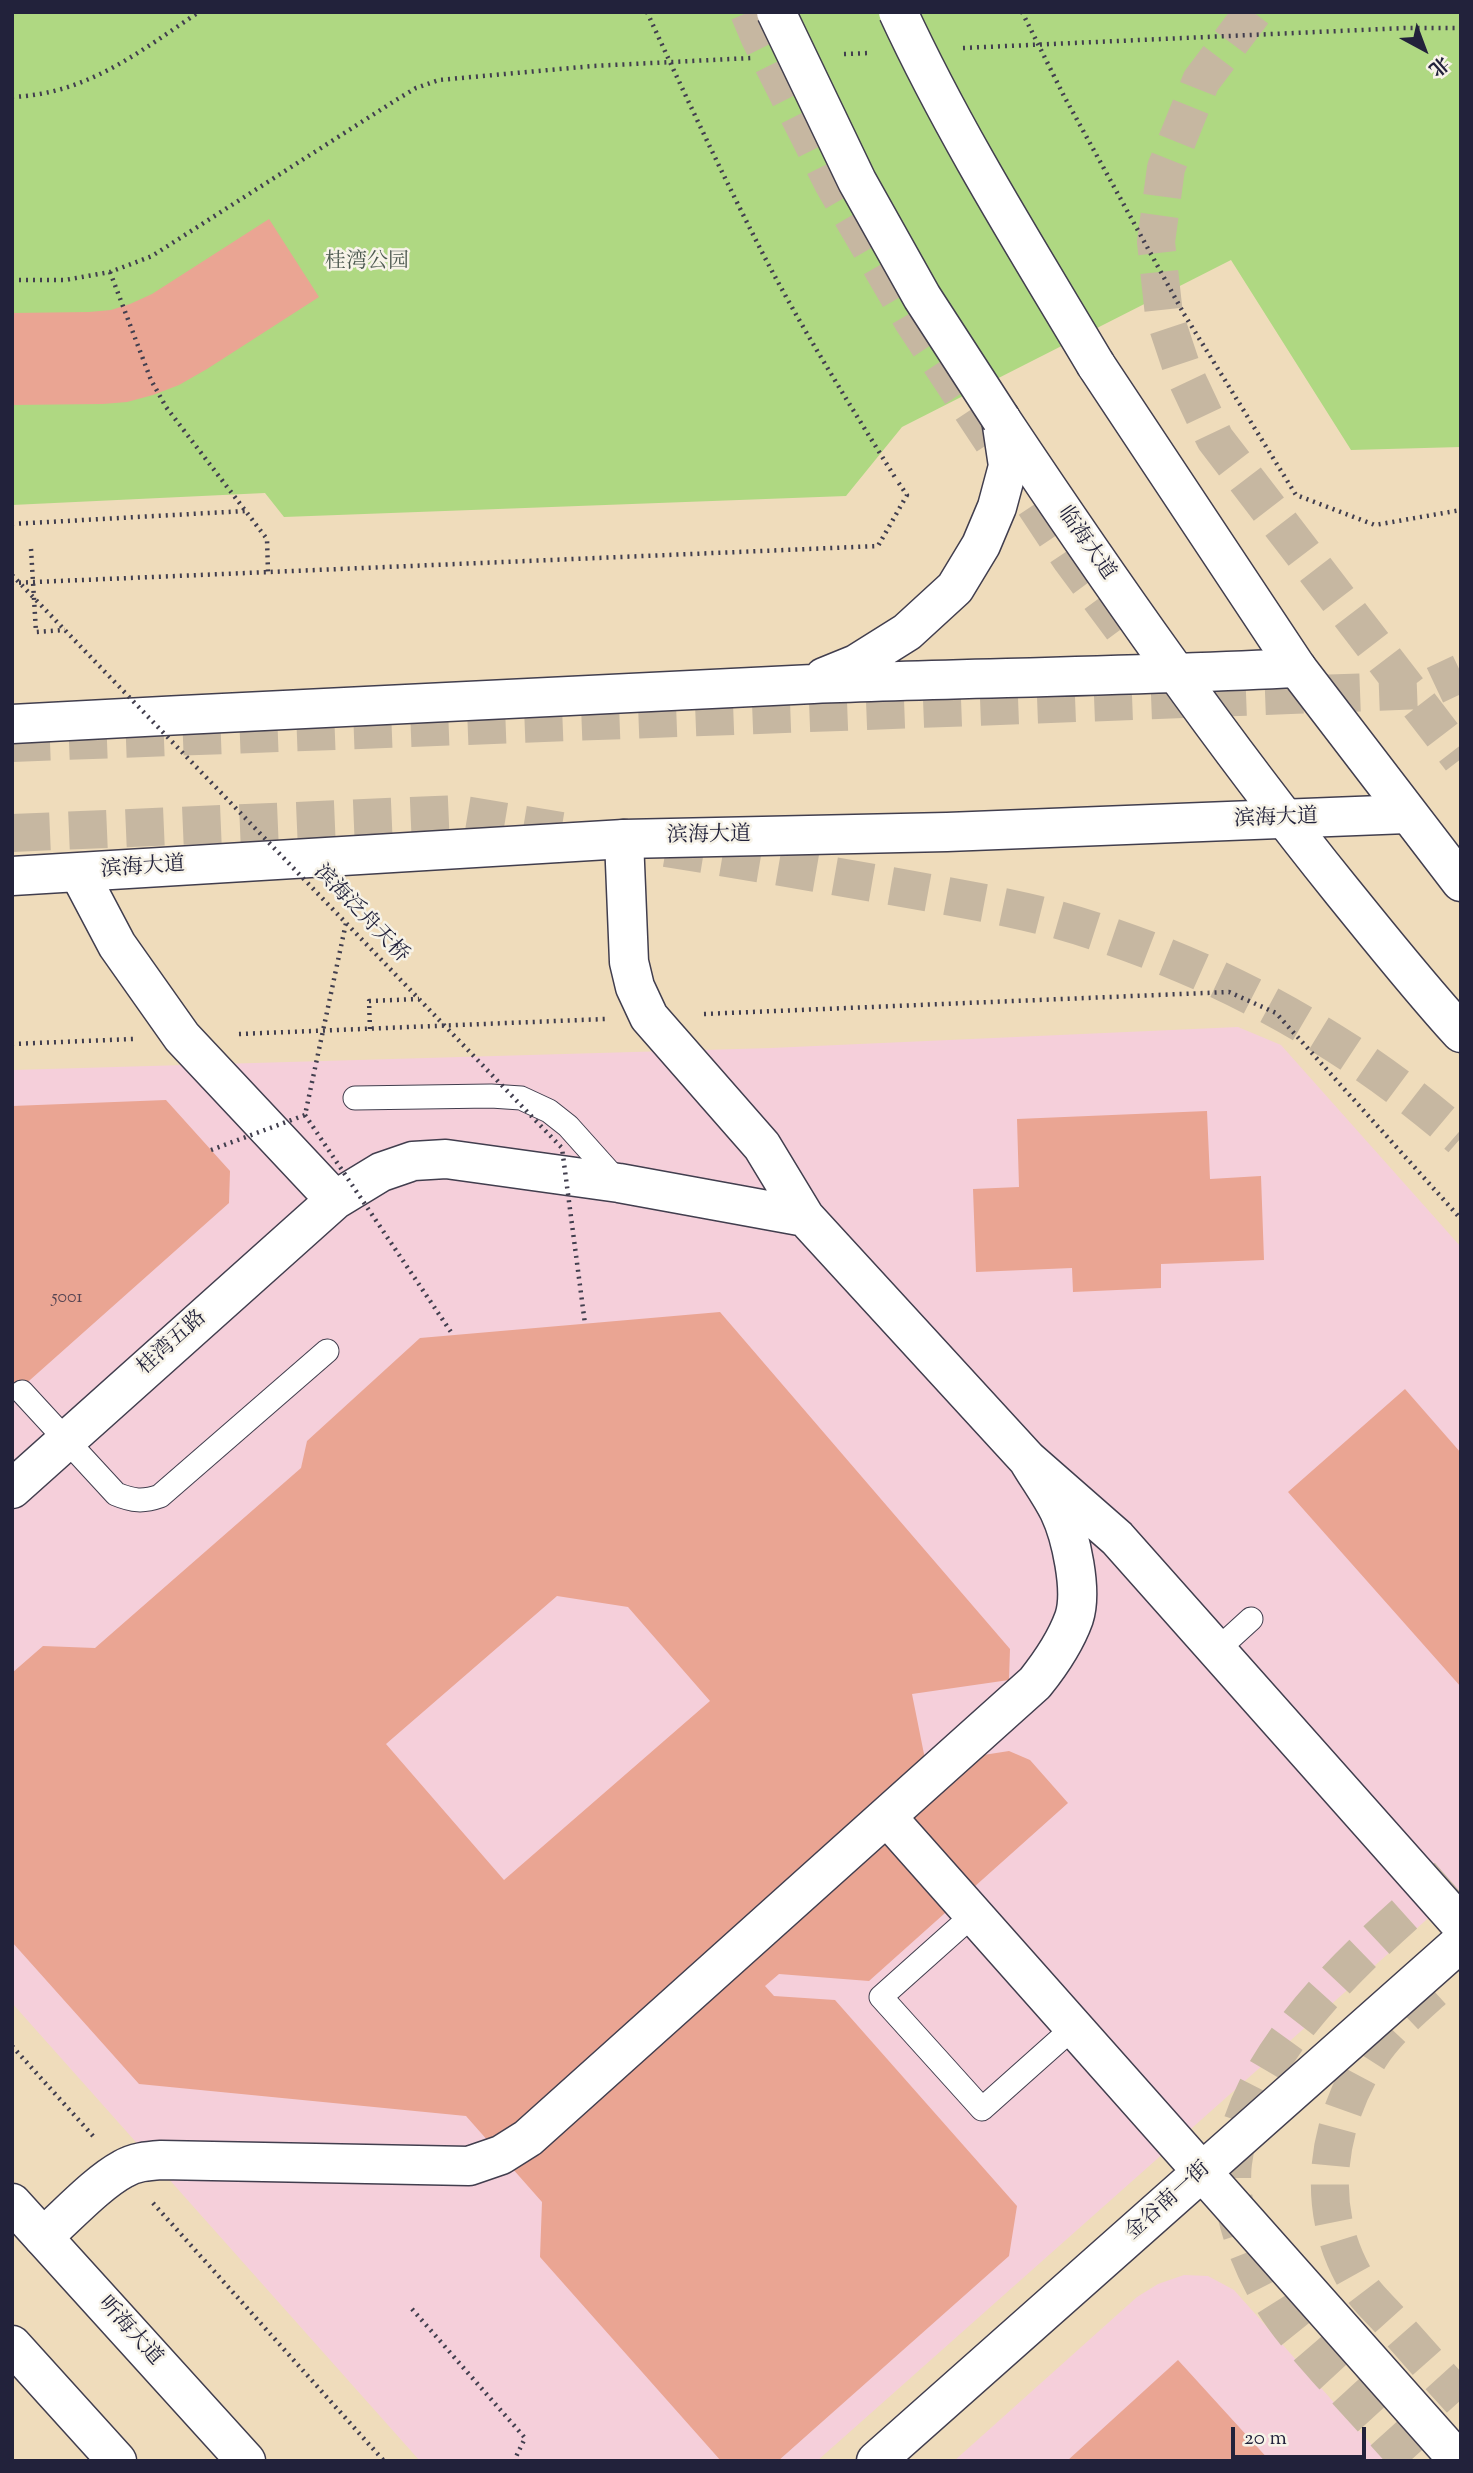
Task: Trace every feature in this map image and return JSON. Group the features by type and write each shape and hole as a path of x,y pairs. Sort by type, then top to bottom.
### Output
{"street":[{"name":"临海大道","path":"775,12 857,181 922,297 1001,419 1175,674 1285,820 1407,972 1461,1033"},
{"path":"898,12 929,78 1009,220 1096,365 1297,668 1461,882"},
{"path":"807,684 856,664 907,632 955,588 981,545 997,508 1008,466 1001,419"},
{"path":"12,724 807,684 1297,668"},
{"name":"滨海大道","path":"12,876 624,839 1285,820 1407,814"},
{"path":"624,839 629,962 635,986 649,1017 762,1146 805,1217 1028,1460 1117,1538 1461,1925"},
{"path":"79,873 117,945 181,1037 335,1200"},
{"name":"桂湾五路","path":"12,1489 335,1200 381,1172 413,1161 446,1159 619,1184 805,1217"},
{"path":"43,2237 123,2169 142,2162 161,2160 469,2166 501,2155 528,2138 1035,1683 1057,1654 1075,1615 1076,1587 1072,1549 1059,1512 1028,1460"},
{"path":"887,1817 1459,2461"},
{"name":"金谷南一街","path":"876,2461 1461,1942"},
{"name":"听海大道","path":"12,2203 246,2461"},
{"path":"12,2345 117,2461"}],"lane":[{"path":"355,1098 521,1098 549,1111 568,1126 619,1184"},
{"path":"22,1392 116,1494 132,1501 146,1501 160,1496 327,1351"},
{"path":"1217,1650 1251,1619"},
{"path":"974,1914 881,1997 982,2109 1073,2027"}],"path":[{"path":"12,97 58,92 91,80 135,55 199,12"},
{"path":"12,583 877,546 907,495 833,378 764,256 702,132 647,12"},
{"path":"1022,12 1070,107 1184,314 1296,495 1375,525 1461,510"},
{"path":"951,49 1391,28 1461,28"},
{"path":"841,54 882,52"},
{"path":"12,280 65,279 110,272 152,256 396,100 416,88 439,80 593,66 758,58"},
{"path":"110,272 151,380 166,407 267,539 268,572"},
{"path":"12,524 245,511"},
{"path":"32,549 36,632 65,630"},
{"name":"滨海泛舟天桥","path":"12,575 562,1148 585,1324"},
{"path":"346,922 305,1115 453,1335"},
{"path":"12,1044 1229,992 1276,1013 1461,1219"},
{"path":"370,1029 369,1001 419,999"},
{"path":"211,1150 305,1115"},
{"path":"12,2046 384,2461"},
{"path":"412,2309 526,2438 514,2461"}],"shaded area":[{"path":"1238,1027 1281,1045 1461,1247 1461,1889 817,2461 420,2461 12,2003 12,1070 771,1048"},
{"path":"1184,2275 1208,2276 1234,2290 1386,2461 954,2461 1137,2297 1158,2284"}],"green space":[{"name":"桂湾公园","path":"12,12 1461,12 1461,447 1351,450 1231,260 902,427 846,496 284,517 265,493 12,505"}],"building":[{"path":"269,219 319,297 207,369 179,385 153,395 127,402 103,404 12,405 12,313 89,312 111,310 130,304 152,294"},
{"path":"166,1100 230,1171 229,1203 12,1396 12,1106"},
{"path":"1207,1111 1210,1179 1261,1176 1264,1260 1161,1264 1161,1288 1073,1292 1072,1268 976,1272 973,1189 1019,1187 1017,1119"},
{"path":"720,1312 1010,1649 1009,1680 912,1694 926,1764 1009,1751 1030,1760 1068,1803 869,1981 779,1974 765,1986 774,1996 835,2000 1017,2206 1009,2256 778,2461 721,2461 540,2257 542,2202 466,2116 139,2084 12,1942 12,1673 43,1646 95,1648 301,1468 307,1441 420,1338","holes":["557,1596 628,1607 710,1701 504,1880 386,1744"]},
{"path":"1405,1389 1461,1453 1461,1687 1288,1492"},
{"path":"1178,2360 1270,2461 1067,2461"}],"tunnel":[{"path":"749,12 833,183 913,321 1071,559 1123,629"},
{"path":"1253,12 1201,81 1166,168 1156,242 1164,315 1182,369 1215,439 1461,759"},
{"path":"12,743 1425,690 1461,673"},
{"path":"12,833 458,814 579,834"},
{"path":"666,848 995,905 1113,937 1167,957 1272,1006 1370,1067 1461,1138"},
{"path":"1410,2461 1303,2343 1271,2298 1250,2257 1240,2226 1233,2194 1233,2163 1244,2119 1263,2077 1289,2036 1355,1961 1461,1865"},
{"path":"1433,1990 1384,2038 1354,2083 1334,2141 1330,2171 1331,2201 1336,2231 1346,2260 1361,2288 1461,2400"}]}
